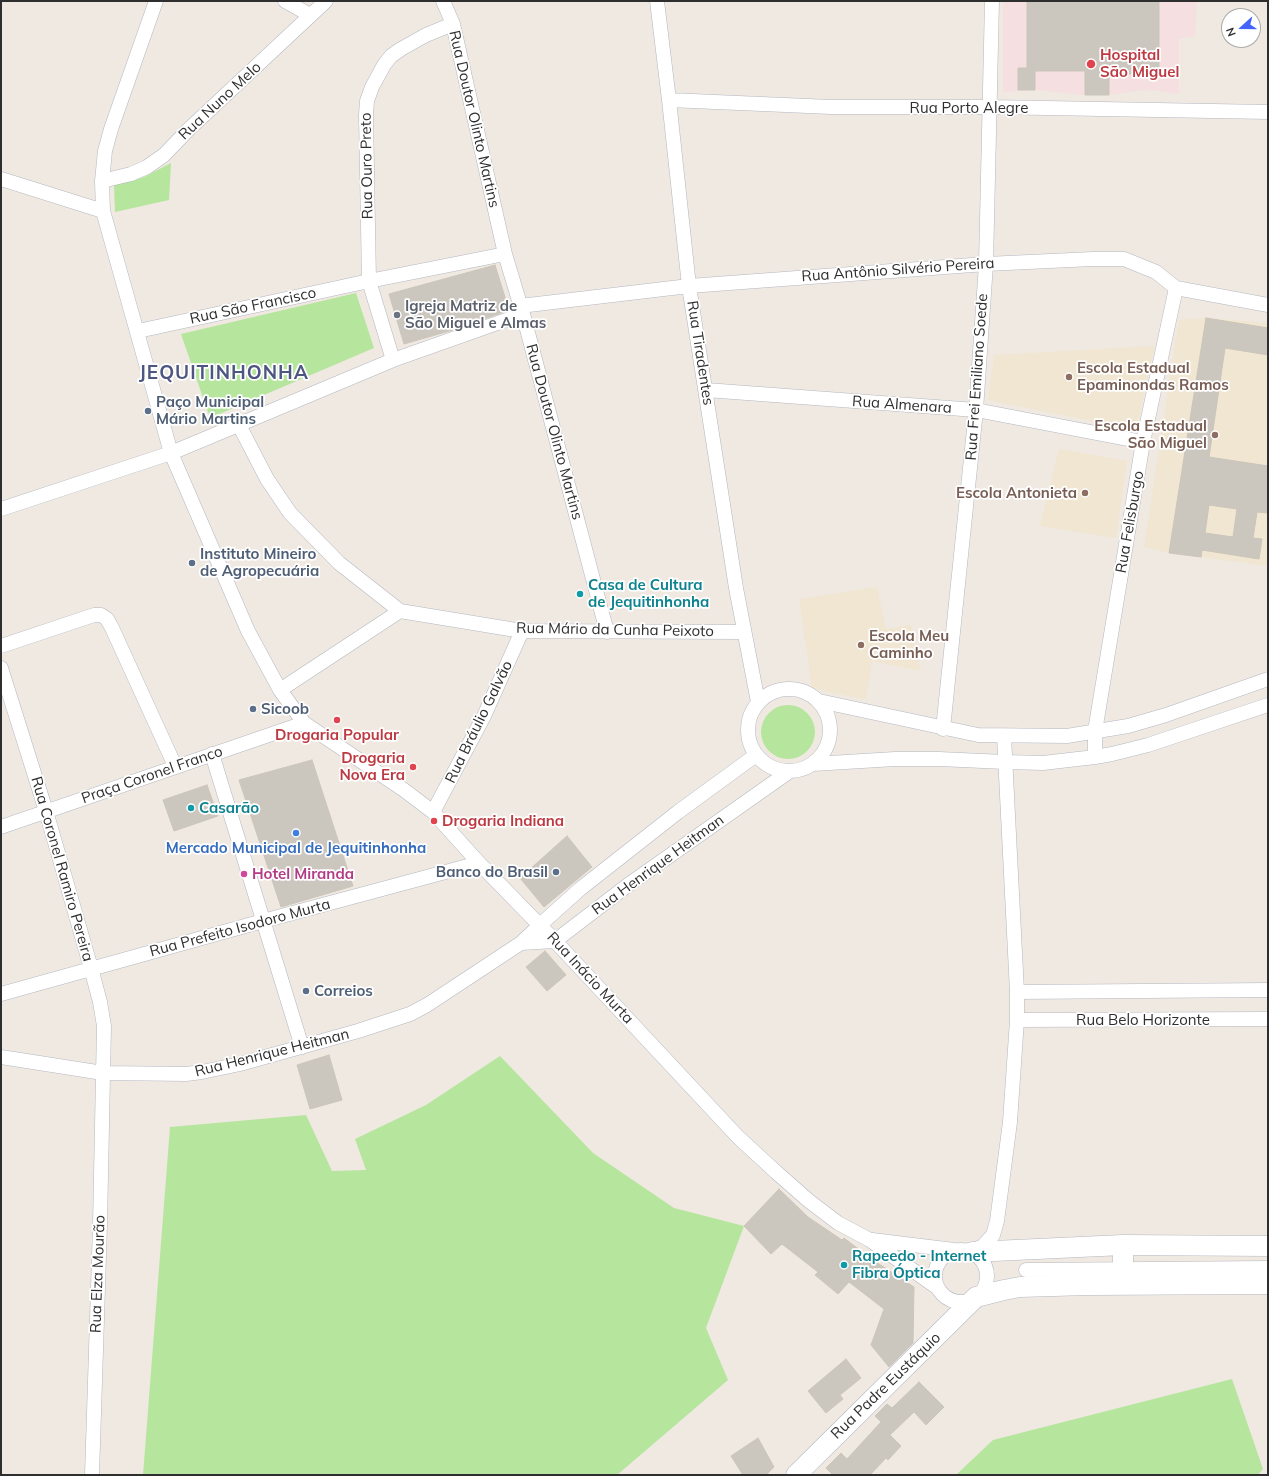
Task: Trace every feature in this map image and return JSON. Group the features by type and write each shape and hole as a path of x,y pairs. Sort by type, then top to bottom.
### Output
{"street":[{"path":"156,1 111,129 105,151 102,181 104,211 171,453 248,631 280,690 304,723"},
{"path":"285,1 310,15"},
{"name":"Rua Nuno Melo","path":"102,181 130,174 147,166 164,155 189,129 326,1"},
{"name":"Rua Doutor Olinto Martins","path":"443,1 453,24 505,254 522,310 607,632"},
{"name":"Rua Tiradentes","path":"656,1 669,100 689,286 736,588 758,702"},
{"name":"Rua Frei Emiliano Soede","path":"943,729 976,410 986,264 992,1"},
{"name":"Rua Ouro Preto","path":"393,360 369,281 367,101 372,87 384,65 391,56 426,35 453,24"},
{"name":"Rua Porto Alegre","path":"669,100 831,108 990,107 1268,112"},
{"path":"1,179 104,211"},
{"name":"Rua São Francisco","path":"138,331 369,281 505,254"},
{"name":"Rua Antônio Silvério Pereira","path":"171,453 393,360 522,310 689,286 986,264 1124,259 1156,272 1176,288 1268,305"},
{"name":"Rua Felisburgo","path":"1095,757 1095,731 1143,442 1176,288"},
{"name":"Rua Almenara","path":"706,390 976,410 1143,442"},
{"name":"Rua Mário da Cunha Peixoto","path":"239,425 267,479 290,513 339,563 400,611 522,631 744,632"},
{"path":"1,509 171,453"},
{"path":"280,690 400,611"},
{"path":"1,646 94,615 101,615 107,619 175,766"},
{"name":"Rua Bráulio Galvão","path":"433,812 484,716 522,631"},
{"name":"Rua Coronel Ramiro Pereira","path":"1,668 46,812 100,1002 104,1026 103,1073"},
{"path":"820,701 827,713 831,727 829,741 823,754 813,764 802,769 790,771 777,770 766,764 756,755 750,742 748,728 751,714 758,702 769,694 781,689 796,688 809,693 820,701 943,729 978,735 1067,736 1128,726 1166,715 1268,679"},
{"path":"813,764 895,759 1044,763 1095,757 1148,745 1268,705"},
{"name":"Rua Inácio Murta","path":"304,723 404,790 433,812 479,863 556,941 738,1137 809,1201 838,1223 870,1240"},
{"name":"Praça Coronel Franco","path":"1,826 46,812 175,766 304,723"},
{"path":"963,1251 980,1257 985,1264 988,1274 987,1283 983,1291 969,1301 960,1302 951,1300 943,1295 938,1288 935,1279 936,1270 942,1258 946,1254 983,1246 993,1235 997,1221 1010,1122 1017,1020 1017,992 1004,736"},
{"path":"212,754 302,1047"},
{"name":"Rua Henrique Heitman","path":"1,1057 103,1073 186,1074 240,1064 386,1023 410,1014 427,1005 521,943 580,889 678,812 756,755"},
{"name":"Rua Henrique Heitman","path":"556,941 628,885 790,771"},
{"name":"Rua Prefeito Isodoro Murta","path":"1,994 91,968 479,863"},
{"path":"521,943 556,941"},
{"name":"Rua Belo Horizonte","path":"1017,992 1268,990"},
{"name":"Rua Belo Horizonte","path":"1017,1020 1268,1019"},
{"name":"Rua Elza Mourão","path":"92,1475 103,1073"},
{"path":"870,1240 963,1251 1123,1245 1268,1246"},
{"path":"870,1240 938,1288"},
{"path":"1123,1245 1123,1285"},
{"path":"1268,1262 1026,1267 1268,1268"},
{"path":"976,1297 1020,1287 1268,1284"},
{"name":"Rua Padre Eustáquio","path":"796,1475 976,1297"}],"shaded area":[{"name":"Hospital São Miguel","path":"1003,1 1197,1 1195,36 1179,39 1179,94 1148,90 1109,95 1085,95 1035,90 1003,92"},
{"name":"Escola Estadual São Miguel","path":"1206,318 1268,323 1268,566 1169,553 1144,547 1179,320"},
{"name":"Escola Estadual Epaminondas Ramos","path":"1155,346 1136,430 988,400 994,355"},
{"name":"Escola Antonieta","path":"1059,449 1127,461 1116,538 1040,526"},
{"name":"Escola Meu Caminho","path":"877,587 886,629 911,625 921,671 872,661 866,700 812,688 799,599"}],"green space":[{"path":"171,163 169,200 115,212 114,184 144,177"},
{"path":"356,293 374,348 210,418 181,334"},
{"path":"783,705 793,705 803,709 811,717 815,727 815,737 811,747 803,755 793,759 783,759 773,755 765,747 761,737 761,727 765,717 773,709"},
{"path":"500,1056 593,1153 674,1208 744,1226 706,1328 728,1380 617,1475 143,1475 170,1127 306,1115 332,1171 366,1170 355,1139 426,1105"},
{"path":"1232,1379 1263,1469 1258,1475 956,1475 993,1440"}],"building":[{"name":"Hospital São Miguel","path":"1027,1 1159,1 1159,70 1148,70 1148,74 1109,74 1109,95 1085,95 1085,71 1035,71 1035,90 1018,90 1018,68 1027,68"},
{"name":"Igreja Matriz de São Miguel e Almas","path":"495,265 509,310 456,329 404,344 389,294"},
{"path":"1206,318 1268,328 1268,355 1225,348 1209,457 1268,466 1268,513 1257,512 1253,538 1262,539 1259,559 1202,550 1201,557 1169,553","holes":["1209,505 1237,509 1233,537 1205,533"]},
{"name":"Mercado Municipal de Jequitinhonha","path":"312,760 353,886 281,907 239,780"},
{"name":"Casarão","path":"207,785 218,816 174,831 163,800"},
{"name":"Banco do Brasil","path":"567,836 592,867 544,907 520,878"},
{"path":"545,951 566,975 547,991 526,967"},
{"path":"329,1055 342,1100 310,1109 297,1065"},
{"path":"779,1189 808,1217 842,1240 844,1238 873,1260 914,1287 913,1343 889,1367 871,1345 884,1309 849,1282 838,1294 815,1275 818,1272 782,1244 771,1254 744,1226"},
{"path":"846,1359 861,1378 840,1395 843,1399 826,1413 808,1391"},
{"path":"919,1382 944,1407 926,1425 914,1412 890,1435 901,1446 888,1460 886,1458 870,1475 833,1475 826,1468 841,1453 847,1459 881,1422 875,1416 887,1404 892,1408"},
{"path":"758,1438 774,1467 766,1475 743,1475 731,1456"}],"place":[{"name":"Hospital São Miguel","path":"1091,64"},
{"name":"Igreja Matriz de São Miguel e Almas","path":"397,315"},
{"name":"Escola Estadual Epaminondas Ramos","path":"1069,377"},
{"name":"Paço Municipal Mário Martins","path":"148,411"},
{"name":"Escola Estadual São Miguel","path":"1215,435"},
{"name":"Escola Antonieta","path":"1085,493"},
{"name":"Instituto Mineiro de Agropecuária","path":"192,563"},
{"name":"Casa de Cultura de Jequitinhonha","path":"580,594"},
{"name":"Escola Meu Caminho","path":"861,645"},
{"name":"Sicoob","path":"253,709"},
{"name":"Drogaria Popular","path":"337,720"},
{"name":"Drogaria Nova Era","path":"413,767"},
{"name":"Casarão","path":"191,808"},
{"name":"Drogaria Indiana","path":"434,821"},
{"name":"Mercado Municipal de Jequitinhonha","path":"296,833"},
{"name":"Banco do Brasil","path":"556,872"},
{"name":"Hotel Miranda","path":"244,874"},
{"name":"Correios","path":"306,991"},
{"name":"Rapeedo - Internet Fibra Óptica","path":"844,1265"}],"district":[{"name":"JEQUITINHONHA","path":"224,373"}]}
